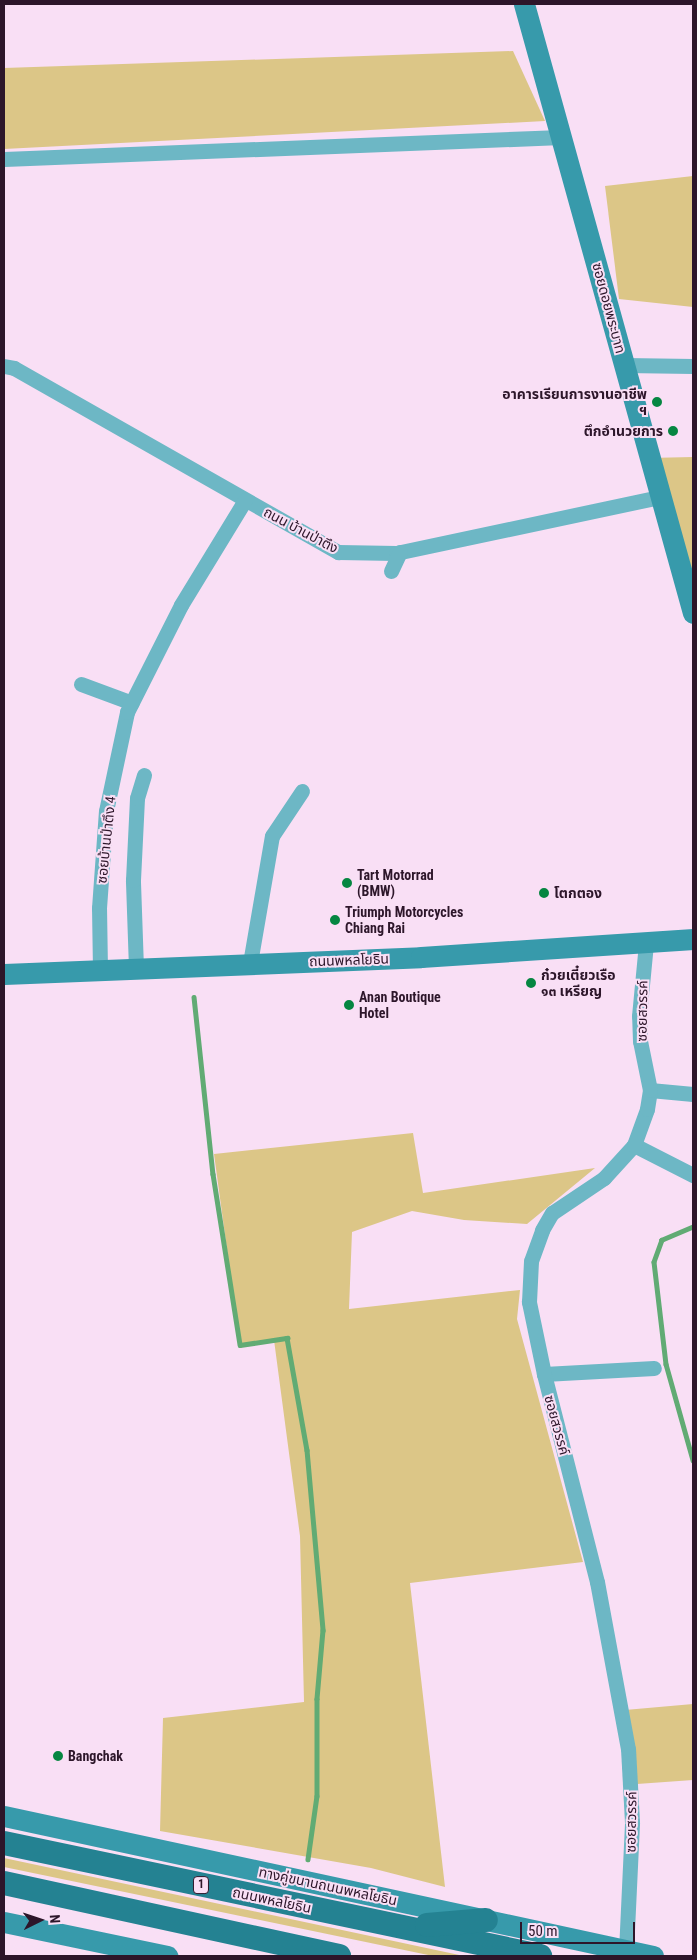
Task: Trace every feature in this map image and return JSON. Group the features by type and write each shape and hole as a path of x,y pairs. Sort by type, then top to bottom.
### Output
{"main road":[{"name":"ซอยดอยพระบาท","path":"524,4 693,613"},
{"name":"ถนนพหลโยธิน","path":"4,974 421,957 693,939"},
{"name":"ทางคู่ขนานถนนพหลโยธิน","path":"4,1816 653,1956"},
{"name":"ถนนพหลโยธิน","path":"4,1843 540,1956"},
{"path":"4,1883 339,1956"},
{"path":"398,1926 486,1920"},
{"path":"4,1922 167,1956"}],"street":[{"path":"4,159 562,137"},
{"path":"624,365 693,366"},
{"name":"ถนน บ้านป่าตึง","path":"4,366 14,368 338,552 400,552 660,497"},
{"name":"ซอยบ้านป่าตึง 4","path":"100,970 99,908 106,811 129,707 181,605 245,500"},
{"path":"391,571 400,552"},
{"path":"81,684 129,707"},
{"path":"136,968 134,880 137,798 144,775"},
{"path":"250,963 272,836 302,791"},
{"name":"ซอยสวรรค์","path":"626,1950 632,1822 628,1749 597,1582 544,1374 529,1302 531,1261 542,1230 552,1213 604,1178 634,1145 647,1110 650,1090 639,1024 646,943"},
{"path":"650,1090 693,1094"},
{"path":"634,1145 693,1175"},
{"path":"544,1374 654,1368"}],"shaded area":[{"path":"513,51 545,121 4,149 4,68"},
{"path":"693,176 693,307 619,299 605,186"},
{"path":"693,457 693,595 648,458"},
{"path":"413,1133 423,1193 595,1168 527,1224 464,1220 412,1211 352,1232 349,1309 520,1290 517,1319 583,1562 410,1583 445,1887 371,1868 160,1831 163,1718 304,1702 300,1536 274,1340 240,1345 214,1154"},
{"path":"693,1704 693,1780 637,1784 625,1710"},
{"path":"4,1858 464,1956 433,1956 4,1867"}],"waterway":[{"path":"194,997 213,1174 240,1345 287,1338 307,1450 323,1630 317,1699 317,1796 308,1859"},
{"path":"693,1227 662,1240 654,1262 666,1364 693,1460"}],"place":[{"name":"อาคารเรียนการงานอาชีพ ฯ","path":"657,402"},
{"name":"ตึกอำนวยการ","path":"673,431"},
{"name":"Tart Motorrad (BMW)","path":"347,883"},
{"name":"โตกตอง","path":"544,893"},
{"name":"Triumph Motorcycles Chiang Rai","path":"335,920"},
{"name":"ก๋วยเตี๋ยวเรือ ๑๓ เหรียญ","path":"531,983"},
{"name":"Anan Boutique Hotel","path":"349,1005"},
{"name":"Bangchak","path":"58,1756"}]}
